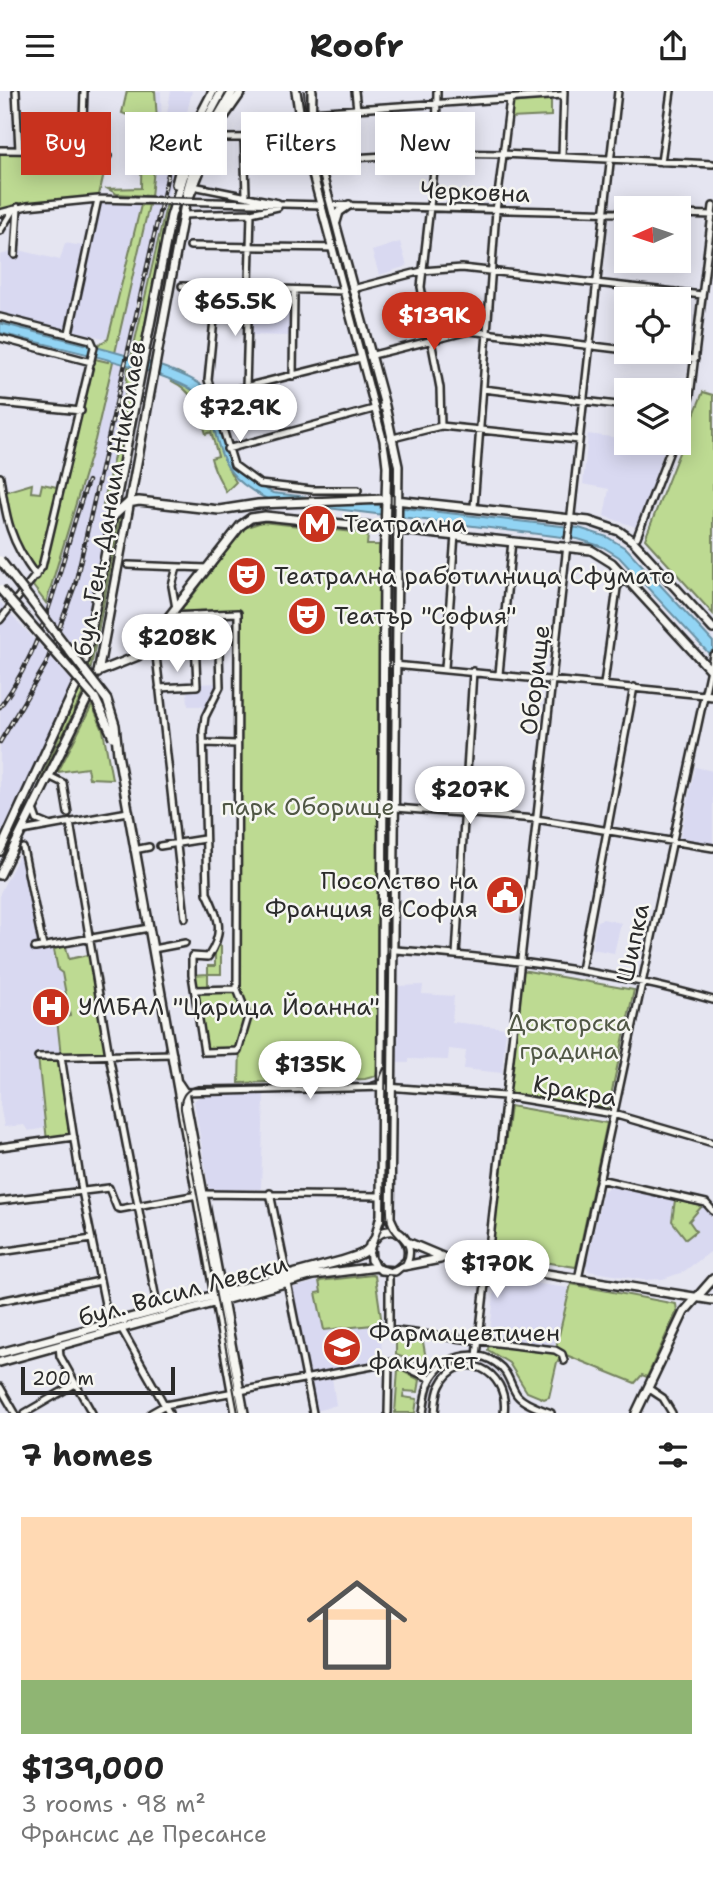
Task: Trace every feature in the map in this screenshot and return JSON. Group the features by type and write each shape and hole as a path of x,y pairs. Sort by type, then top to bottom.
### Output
{"main road":[{"path":"172,216 187,142 214,91"},
{"name":"бул. Ген. Данаил Николаев","path":"85,660 172,216 194,143 222,91"},
{"name":"бул. Ген. Данаил Николаев","path":"116,666 97,673 182,217 200,147 233,91"},
{"path":"182,217 219,124 242,91"},
{"path":"296,91 299,112"},
{"path":"311,112 312,91"},
{"path":"314,175 345,291 384,406 398,466 393,664 391,949 380,1227 370,1245 370,1255 377,1267 391,1271 445,1258"},
{"path":"322,175 354,289 384,440 386,499 383,949 390,1218 397,1233 407,1242 424,1252 445,1258 713,1300"},
{"path":"336,223 339,212 349,205"},
{"path":"114,516 128,503 139,501 206,510 289,502 386,499 474,507 607,526 633,541 713,629"},
{"path":"287,518 293,510 289,502"},
{"path":"237,507 245,522"},
{"path":"102,652 105,662 116,666 138,656 245,522 260,516 568,544 602,555 711,671"},
{"path":"0,560 107,700 115,725 134,850 236,1391 244,1413"},
{"path":"0,589 95,698 107,720 118,754"},
{"name":"бул. Ген. Данаил Николаев","path":"0,851 76,686"},
{"path":"704,695 713,696"},
{"path":"0,875 87,699"},
{"path":"21,808 22,831"},
{"path":"12,827 22,831"},
{"path":"376,1237 387,1231 397,1233"},
{"path":"403,1266 409,1255 407,1242"},
{"name":"бул. Васил Левски","path":"0,1362 287,1279 360,1255 370,1245"},
{"name":"бул. Васил Левски","path":"287,1279 338,1270 377,1267"},
{"path":"636,1413 679,1321 695,1297 713,1279"},
{"name":"бул. Васил Левски","path":"0,1353 218,1298"},
{"path":"236,1391 236,1413"}],"street":[{"path":"0,150 19,150 16,91"},
{"path":"83,112 84,91"},
{"path":"355,91 357,109"},
{"path":"437,91 439,112"},
{"name":"Оборище","path":"477,1356 618,91"},
{"path":"661,162 671,91"},
{"path":"311,112 564,93 562,156"},
{"path":"474,507 496,211 510,99"},
{"path":"227,138 241,138"},
{"path":"475,154 713,164"},
{"path":"245,175 246,194"},
{"path":"434,175 422,271 440,388 440,426"},
{"path":"193,186 246,194 288,205"},
{"path":"69,333 98,199"},
{"name":"Черковна","path":"0,213 98,199 614,212"},
{"path":"182,217 251,213 288,205"},
{"path":"690,378 713,207"},
{"path":"0,231 16,209"},
{"path":"15,255 16,209"},
{"path":"246,388 251,213"},
{"path":"691,214 712,215"},
{"path":"190,246 343,249"},
{"path":"182,286 345,291 422,271 492,269 702,295"},
{"path":"217,289 208,380 234,465 260,484 312,490 358,491"},
{"path":"293,376 294,291"},
{"path":"0,317 69,333 90,340 94,346 42,567 0,620"},
{"path":"214,395 469,331 614,349"},
{"path":"0,338 91,361"},
{"path":"691,358 695,359"},
{"path":"483,389 614,405"},
{"path":"0,403 80,411"},
{"path":"227,449 384,406"},
{"path":"384,440 440,426 579,440"},
{"path":"637,537 668,455"},
{"path":"0,477 6,524 13,541 36,576"},
{"path":"445,668 455,535"},
{"path":"499,674 512,541"},
{"path":"128,565 207,568"},
{"path":"177,567 172,586 173,612 194,615 238,613 237,989 248,1017 238,1051 204,1052 192,957 208,957 218,943 218,917 207,893 203,743 205,717 220,687 218,614"},
{"path":"604,684 617,588 621,582 628,582"},
{"path":"159,688 197,686 194,615"},
{"path":"154,637 184,918"},
{"name":"Шипка","path":"578,1279 712,657"},
{"path":"384,664 704,695"},
{"path":"456,955 473,671"},
{"path":"581,971 634,688"},
{"path":"203,743 237,744"},
{"path":"49,776 63,783 68,813"},
{"path":"383,807 536,819 713,848"},
{"path":"33,809 37,820 49,825"},
{"path":"22,831 128,812"},
{"path":"70,822 109,1055 156,1299"},
{"path":"160,846 204,839"},
{"path":"23,848 43,947"},
{"path":"134,850 149,848"},
{"path":"35,948 149,928"},
{"path":"153,949 185,943"},
{"path":"383,949 520,961 643,981 713,1000"},
{"path":"195,990 237,989"},
{"path":"38,1057 173,1054"},
{"path":"61,1056 82,1191 109,1324"},
{"name":"Кракра","path":"180,1093 386,1087 504,1096 613,1114 713,1143"},
{"path":"0,1147 74,1137"},
{"path":"599,1179 706,1203 713,1211"},
{"path":"0,1201 109,1188 117,1208 199,1194 381,1196"},
{"path":"270,1193 313,1413"},
{"path":"0,1252 92,1239"},
{"path":"389,1278 389,1330 555,1350 565,1360"},
{"path":"0,1301 100,1281"},
{"path":"121,1328 169,1413"},
{"path":"59,1345 60,1356 92,1413"},
{"path":"423,1413 431,1379 450,1360 477,1356 501,1367 520,1398 550,1413"},
{"path":"388,1413 389,1363"},
{"path":"151,1413 164,1405 389,1363 401,1363 431,1379"},
{"path":"435,1413 438,1392 444,1380 454,1371 471,1367 488,1371 498,1380 505,1397 504,1413"},
{"path":"25,1413 75,1384"},
{"path":"0,1387 15,1413"},
{"path":"648,1388 667,1401 672,1413"}],"shaded area":[{"path":"155,91 161,91 161,112 156,112"},
{"path":"171,91 192,91 187,112 167,112"},
{"path":"153,175 173,175 125,382 123,417 103,505 111,507 81,645 71,642 44,608 95,440 151,196"},
{"path":"92,204 141,205 108,339 0,313 0,255 19,250 60,260 65,243 83,246"},
{"path":"400,242 407,266 379,275 372,251"},
{"path":"251,291 293,292 291,336 250,335"},
{"path":"588,434 614,437 614,455 663,455 636,527 604,516 609,489 583,484"},
{"path":"0,602 73,682 0,839"},
{"path":"218,683 207,709 202,706 188,706 187,689 198,688 198,684"},
{"path":"695,767 713,771 713,844 680,838"},
{"name":"УМБАЛ \"Царица Йоанна\"","path":"23,848 43,947 65,943 69,959 93,954 109,1055 38,1057 46,1128 28,1131 24,1125 4,1127 0,1104 0,893"},
{"path":"603,919 621,923 614,953 592,949 597,921"},
{"path":"423,985 422,994 454,996 452,1022 506,1028 502,1073 464,1069 466,1051 449,1049 448,1060 409,1059 409,1063 398,1063 398,986"},
{"path":"264,1094 261,1189 209,1189 194,1101 201,1095"},
{"path":"611,1186 702,1206 713,1218 713,1250 683,1272 663,1279 643,1280 589,1271 586,1266 603,1191"},
{"path":"375,1276 382,1319 381,1361 309,1375 292,1288 319,1281"},
{"path":"496,1278 569,1288 556,1348 489,1339"},
{"path":"332,1377 336,1405 317,1411 312,1381"}],"green space":[{"path":"127,91 155,91 156,112 122,113"},
{"path":"551,98 551,116 510,118 512,103"},
{"path":"0,150 21,150 21,175 104,175 98,199 27,206 0,213"},
{"path":"141,175 153,175 151,196 117,194 108,189 141,188"},
{"path":"141,205 149,205 95,440 46,603 33,586 44,567 95,359 108,362 111,353 97,349 99,344 108,339"},
{"path":"166,206 169,206 138,360 131,358"},
{"path":"128,367 137,370 111,507 103,505 123,417"},
{"path":"177,372 190,380 208,405 223,453 236,482 226,492 211,458 218,456 211,432 206,434 191,396 172,381"},
{"path":"703,392 713,395 713,614 645,539 678,455 691,455 691,422"},
{"path":"32,484 31,492 40,493 42,484 62,488 42,567 36,576 13,541 2,493"},
{"path":"121,514 88,682 38,787 82,681 117,517"},
{"name":"парк Оборище","path":"262,522 363,533 368,535 367,545 379,545 377,1070 376,1076 365,1079 239,1083 240,1047 250,1020 239,991 239,611 181,611 244,528"},
{"path":"92,705 103,730 112,779 89,778 87,768 58,772"},
{"path":"65,943 69,959 93,954 109,1055 62,1057 74,1137 47,1141 38,1057 61,1056 57,1019 70,1016 62,973 58,970 53,945"},
{"path":"215,946 221,946 221,974 208,974 208,966 215,966"},
{"name":"Докторска градина","path":"522,970 634,990 608,1109 508,1093"},
{"path":"208,974 208,989 237,989 248,1017 238,1046 234,1048 204,1048 192,975"},
{"path":"510,1106 607,1123 576,1267 491,1254"},
{"path":"675,1200 702,1206 689,1221 696,1231 686,1239 672,1221"},
{"path":"375,1276 382,1324 324,1330 316,1293 321,1292 319,1281"},
{"path":"571,1284 676,1304 677,1311 647,1377 642,1375 635,1383 566,1355 557,1362 549,1397 544,1399 527,1392 509,1363 488,1350 489,1339 556,1348"},
{"path":"396,1334 422,1336 426,1359 416,1362 396,1355"},
{"path":"398,1369 420,1380 418,1392 404,1391 403,1397 417,1399 415,1413 395,1413"}],"water":[{"path":"0,323 114,352 176,372 199,383 214,399 227,443 240,470 273,493 579,528 607,537 627,549 713,642 713,658 619,557 603,547 578,539 271,501 246,487 230,471 221,451 208,405 190,389 140,369 0,333"}],"tram line":[{"path":"304,91 307,135 387,440 391,466 384,1220 373,1253 378,1264 390,1268 403,1262 406,1255 404,1245 390,1228 387,1209 394,466 309,135 307,91"},
{"path":"238,1413 181,1109 183,1097 190,1089 198,1086 367,1084 379,1080 384,1068"}],"railway":[{"path":"0,742 46,664 75,585 168,175"},
{"path":"0,707 17,681 42,626 88,481"}],"place":[{"name":"Театрална","path":"317,524"},
{"name":"Театрална работилница Сфумато","path":"247,576"},
{"name":"Театър \"София\"","path":"307,616"},
{"name":"Посолство на Франция в София","path":"505,895"},
{"name":"УМБАЛ \"Царица Йоанна\"","path":"51,1007"},
{"name":"Фармацевтичен факултет","path":"342,1347"}]}
